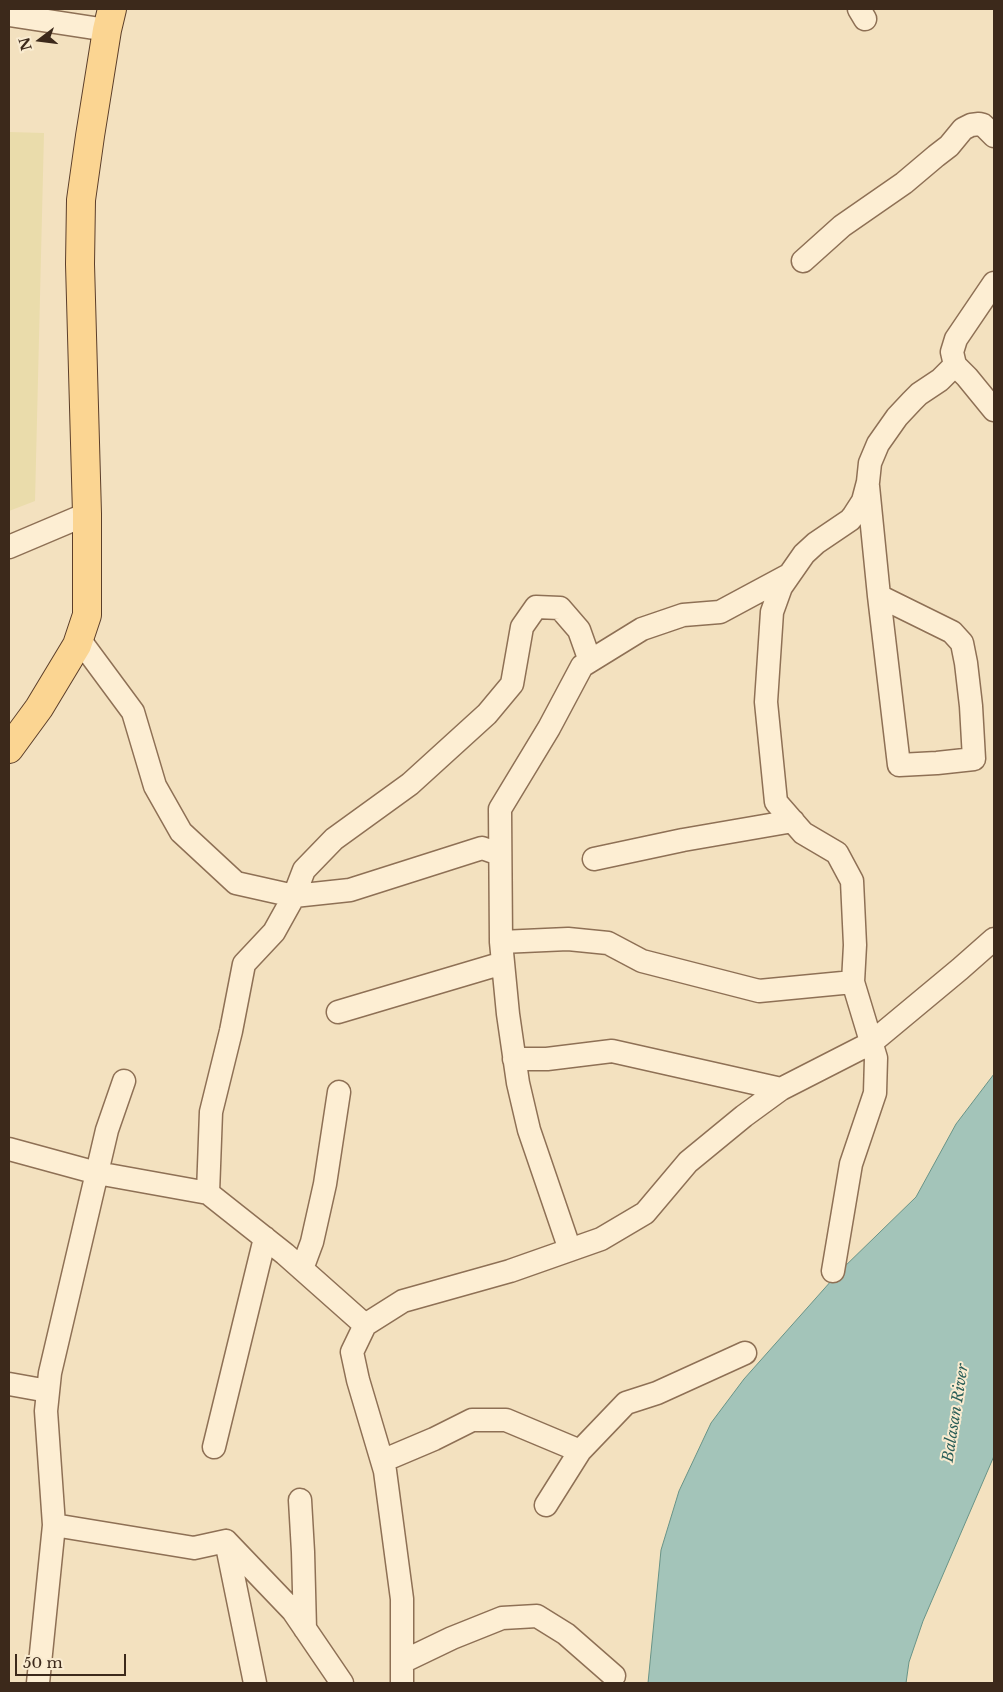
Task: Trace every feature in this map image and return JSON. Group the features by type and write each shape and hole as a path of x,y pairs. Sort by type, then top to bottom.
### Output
{"main road":[{"path":"9,749 39,708 79,639 87,615 87,514 80,264 81,200 110,19"}],"street":[{"path":"9,15 110,19"},
{"path":"803,261 842,226 899,186 936,156 963,129 979,124 983,125 994,136"},
{"path":"994,283 956,339 952,352 955,366 967,377 994,410"},
{"path":"879,596 952,632 962,643 971,706 974,760 899,765 879,596 868,482 870,462 882,437 919,394 940,380 955,366"},
{"path":"833,1271 851,1164 875,1093 876,1058 853,982 855,946 852,881 837,853 803,832 776,802 766,702 772,612 781,587 787,576 808,550 850,520 862,500 868,482"},
{"path":"9,547 87,514"},
{"path":"570,1250 529,1130 514,1059 502,952 499,854 500,809 549,728 582,666 642,629 683,615 720,612 787,576"},
{"path":"208,1193 211,1112 231,1031 244,964 274,932 294,896 304,870 334,839 410,784 488,714 512,684 522,627 536,607 560,608 579,630 590,661"},
{"path":"79,639 133,712 155,786 181,832 236,883 294,896 350,890 482,848 499,854"},
{"path":"594,859 683,840 793,821"},
{"path":"402,1673 402,1599 385,1471 358,1380 352,1352 365,1325 403,1301 510,1271 602,1239 645,1213 688,1162 744,1116 781,1089 871,1042 960,970 994,938"},
{"path":"338,1012 502,952 568,939 608,943 642,961 759,991 853,982"},
{"path":"514,1059 547,1059 612,1051 781,1089"},
{"path":"38,1683 54,1525 46,1411 50,1373 107,1130 124,1081"},
{"path":"302,1269 312,1242 325,1184 339,1092"},
{"path":"9,1149 97,1173 208,1193 302,1269 365,1325"},
{"path":"214,1447 265,1238"},
{"path":"546,1505 580,1451 626,1403 657,1393 744,1353"},
{"path":"9,1384 48,1391"},
{"path":"382,1461 434,1439 472,1420 506,1420 580,1451"},
{"path":"300,1500 304,1552 305,1630"},
{"path":"54,1525 194,1548 226,1541"},
{"path":"226,1541 293,1611 342,1683"},
{"path":"226,1541 255,1683"},
{"path":"402,1673 452,1638 502,1618 537,1616 566,1634 614,1676"}],"shaded area":[{"path":"9,132 44,133 35,501 9,511"}],"water":[{"name":"Balasan River","path":"994,1074 994,1456 923,1621 909,1662 906,1683 648,1683 661,1550 679,1491 711,1423 744,1379 840,1271 916,1197 956,1124"}]}
